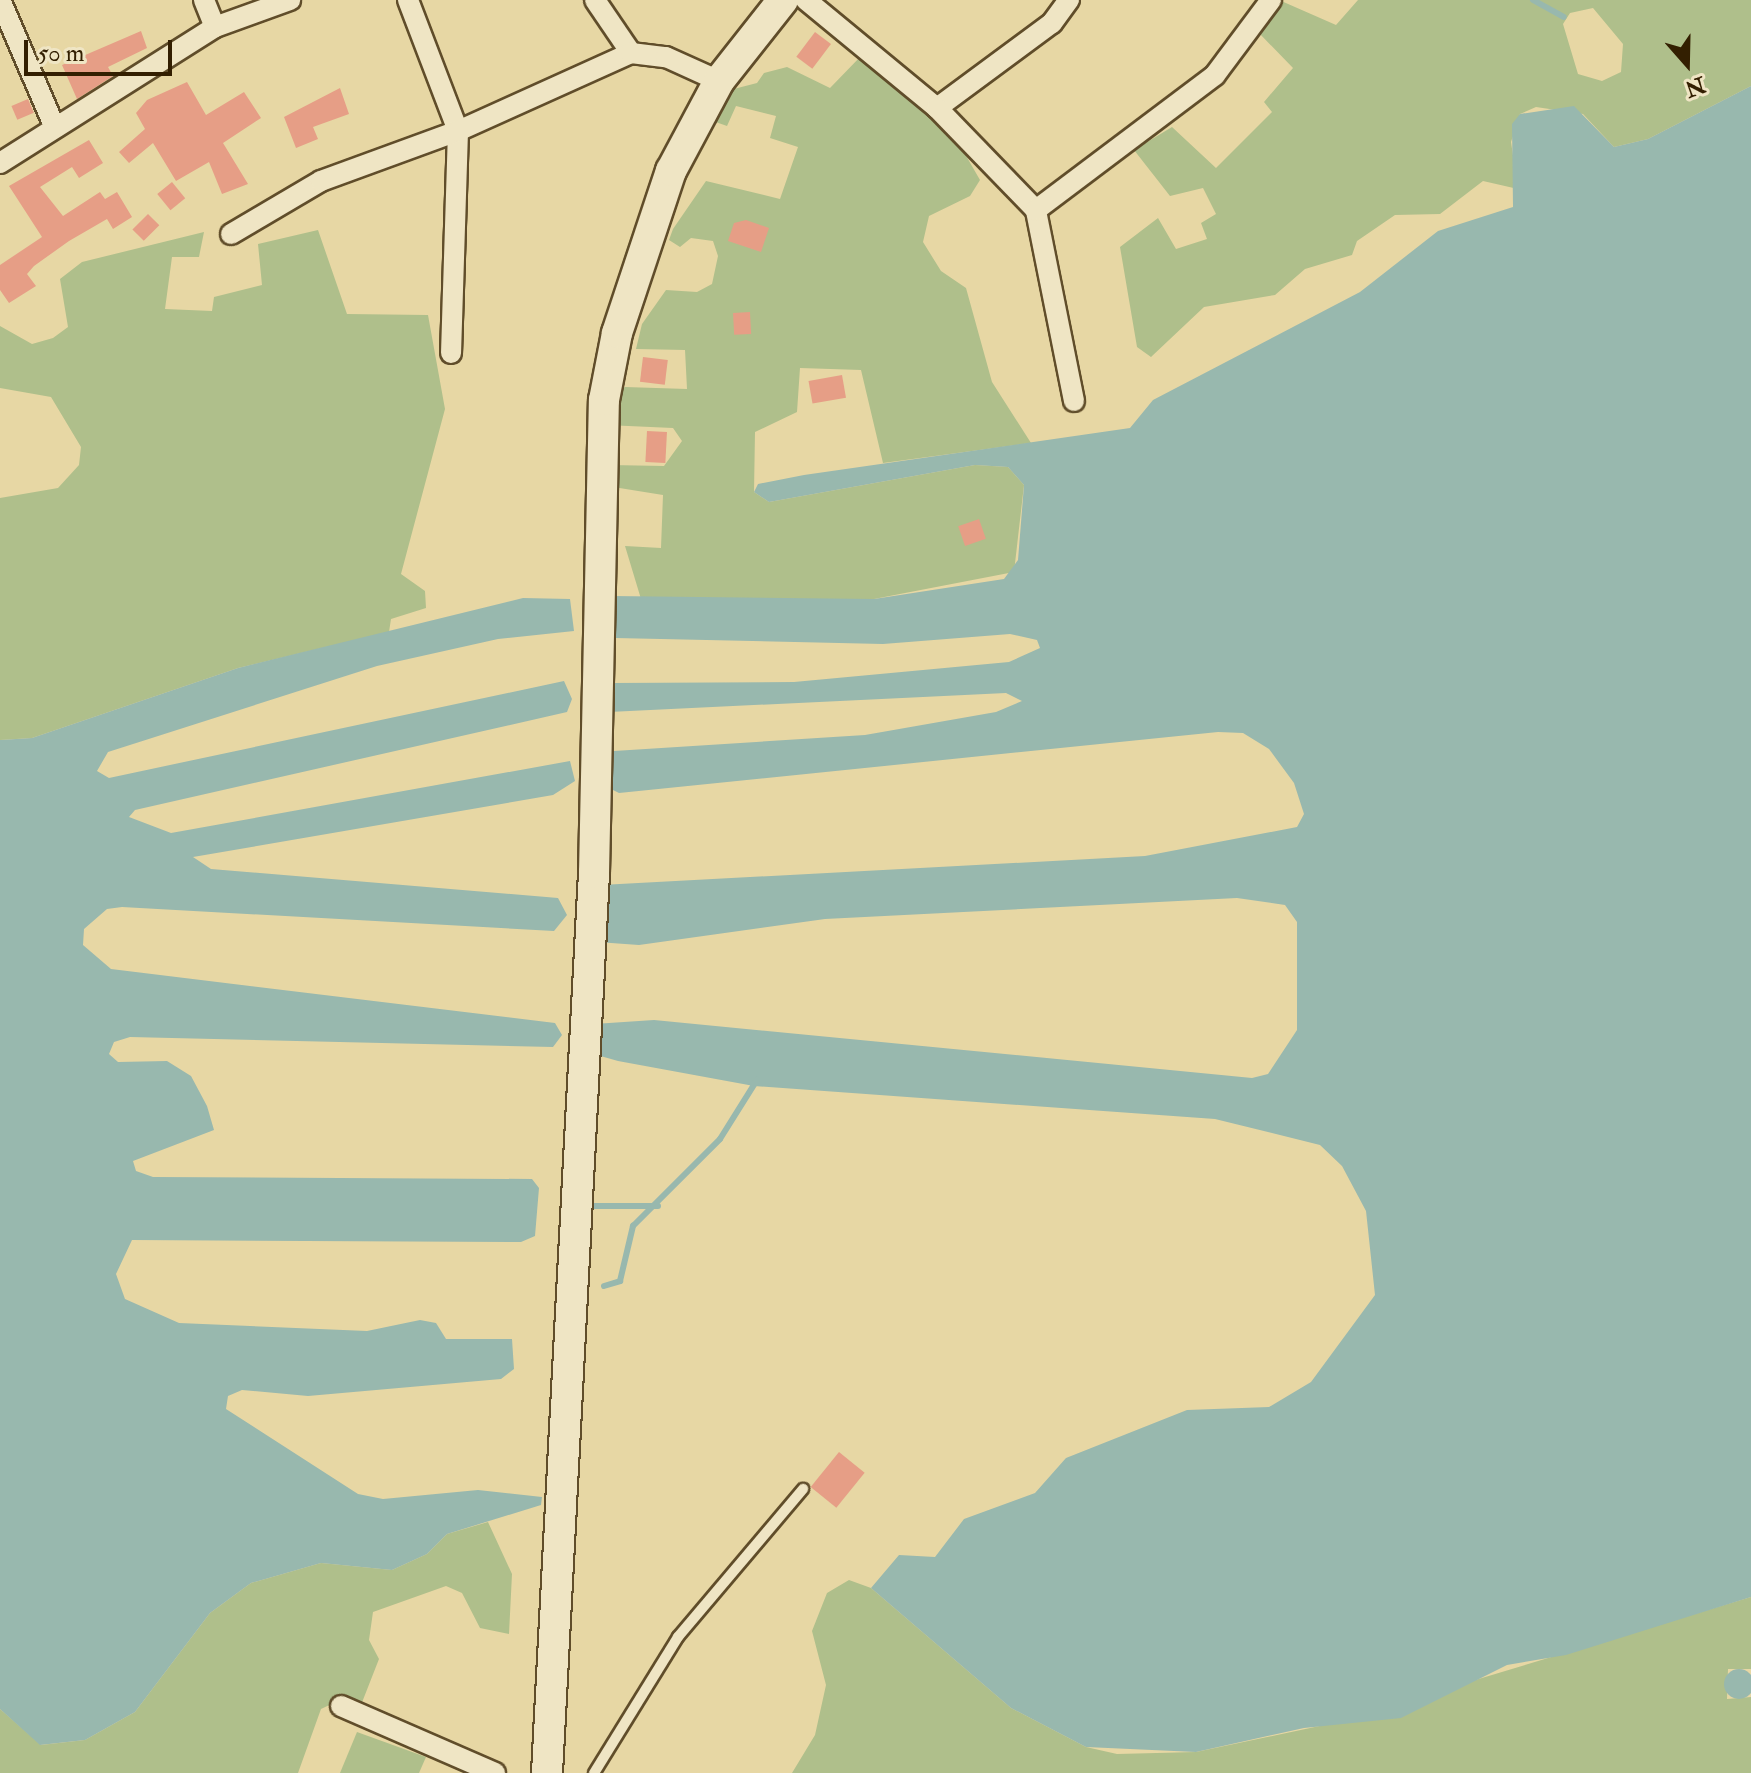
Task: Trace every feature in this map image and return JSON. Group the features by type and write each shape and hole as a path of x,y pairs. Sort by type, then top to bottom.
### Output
{"street":[{"path":"0,0 55,128"},
{"path":"204,0 215,27"},
{"path":"0,163 215,27 290,0"},
{"path":"408,0 458,131 451,353"},
{"path":"595,0 631,53"},
{"path":"547,1773 594,873 604,400 617,333 671,171 719,81 783,0"},
{"path":"806,0 937,108 1036,210 1074,401"},
{"path":"937,108 1052,23 1069,0"},
{"path":"1036,210 1215,75 1271,0"},
{"path":"231,234 321,181 458,131 631,53 666,57 719,81"},
{"path":"341,1706 495,1773"}],"lane":[{"path":"594,1773 678,1637 803,1489"}],"green space":[{"path":"1279,0 1336,25 1358,0 1751,0 1751,86 1648,139 1614,147 1583,114 1536,107 1520,114 1511,142 1518,189 1483,181 1440,214 1395,215 1357,241 1352,255 1305,269 1275,295 1204,307 1151,357 1137,347 1120,247 1158,218 1176,249 1207,239 1201,223 1216,214 1203,188 1170,196 1134,150 1172,127 1216,168 1272,112 1264,102 1293,68 1258,32","holes":["1593,8 1623,44 1621,72 1602,81 1578,74 1563,24 1570,13"]},
{"path":"862,55 942,114 980,180 970,196 929,216 923,242 941,271 966,288 992,382 1031,443 883,463 861,370 800,368 797,412 755,432 754,492 769,502 975,465 1008,467 1024,485 1014,572 874,599 641,599 625,546 661,548 663,495 607,486 610,465 664,466 682,441 673,428 606,425 609,395 625,387 687,389 685,350 636,349 642,324 666,290 697,292 712,284 718,256 713,241 691,238 680,247 669,240 673,229 706,181 780,199 798,147 770,138 776,116 736,106 727,126 710,120 726,91 757,83 764,73 787,67 830,88"},
{"path":"318,230 347,314 428,315 445,409 401,574 425,591 426,608 391,619 389,632 238,668 32,738 0,740 0,498 58,488 79,465 81,447 51,397 0,388 0,326 32,344 53,338 68,327 60,279 82,262 204,232 199,257 172,257 165,309 212,311 214,297 262,285 258,244"},
{"path":"488,1522 512,1574 509,1634 480,1628 462,1593 446,1586 373,1612 369,1640 379,1659 361,1705 342,1699 321,1709 298,1773 0,1773 0,1709 41,1745 85,1740 135,1712 210,1613 251,1583 321,1563 392,1570 427,1554 447,1534"},
{"path":"849,1580 871,1588 1011,1708 1086,1747 1117,1754 1196,1752 1329,1724 1751,1597 1751,1669 1728,1669 1727,1699 1751,1697 1751,1773 792,1773 815,1735 826,1685 812,1631 827,1593"},
{"path":"357,1732 426,1757 419,1773 340,1773"}],"water":[{"path":"1751,86 1751,1597 1566,1655 1507,1665 1401,1718 1304,1728 1196,1752 1086,1747 1011,1708 871,1588 899,1555 935,1557 964,1519 1035,1493 1066,1458 1187,1410 1269,1407 1311,1382 1375,1295 1366,1211 1342,1166 1320,1145 1215,1119 754,1086 618,1061 597,1055 594,1024 654,1020 1252,1078 1268,1074 1297,1030 1297,922 1285,905 1237,898 825,919 639,945 597,942 601,885 1145,856 1297,827 1304,814 1294,783 1269,749 1243,733 1218,732 619,793 611,789 603,757 614,751 865,735 996,712 1022,701 1006,693 609,712 611,683 794,682 1009,662 1040,648 1037,640 1010,634 883,644 615,638 604,632 611,596 874,599 1004,579 1018,560 1024,485 1008,467 975,465 769,502 754,492 758,484 804,475 1130,428 1153,400 1360,292 1438,231 1513,207 1512,124 1520,114 1574,106 1614,147 1648,139"},
{"path":"523,598 570,599 574,631 498,639 377,666 108,752 97,771 109,778 564,681 572,699 567,712 135,810 129,817 171,833 570,761 575,781 553,795 193,857 211,869 558,898 567,915 554,931 122,907 107,909 84,929 83,945 111,969 555,1023 562,1035 553,1047 130,1037 114,1042 109,1054 118,1062 167,1061 191,1076 207,1106 214,1130 133,1161 136,1171 153,1177 532,1179 539,1188 535,1236 521,1242 132,1240 116,1274 125,1299 179,1323 367,1331 420,1320 436,1323 446,1339 512,1339 514,1369 501,1379 308,1396 242,1390 228,1396 226,1409 358,1494 383,1499 478,1490 542,1497 541,1505 447,1534 427,1554 392,1570 321,1563 251,1583 210,1613 135,1712 85,1740 40,1745 0,1709 0,740 32,738 238,668"},
{"path":"1739,1669 1745,1670 1753,1678 1753,1690 1745,1698 1739,1699 1733,1698 1725,1690 1724,1684 1725,1678 1733,1670"}],"building":[{"path":"141,31 147,48 108,67 113,76 77,99 62,65"},
{"path":"815,32 831,44 812,69 796,57"},
{"path":"187,82 206,115 244,92 261,118 223,143 248,184 222,194 209,162 176,181 153,143 129,163 119,152 145,129 136,113 147,100"},
{"path":"340,88 349,114 313,127 318,139 296,148 284,117"},
{"path":"28,99 34,113 17,120 11,106"},
{"path":"89,140 103,163 79,178 72,167 40,187 63,216 100,192 105,199 117,192 132,217 113,229 107,219 69,241 34,266 27,274 36,286 9,303 0,290 0,265 42,237 9,186"},
{"path":"172,182 185,198 170,210 157,194"},
{"path":"148,214 159,225 144,241 132,230"},
{"path":"746,220 769,228 761,252 728,241 734,223"},
{"path":"750,312 751,334 734,335 733,313"},
{"path":"643,357 668,360 665,385 640,382"},
{"path":"842,375 846,398 813,404 809,381"},
{"path":"647,431 667,432 665,463 645,462"},
{"path":"979,519 986,539 965,546 958,526"},
{"path":"839,1452 865,1473 836,1508 811,1487"}],"waterway":[{"path":"1533,0 1564,17"},
{"path":"604,1286 620,1281 633,1226 720,1139 757,1080"},
{"path":"585,1206 658,1206"}]}
